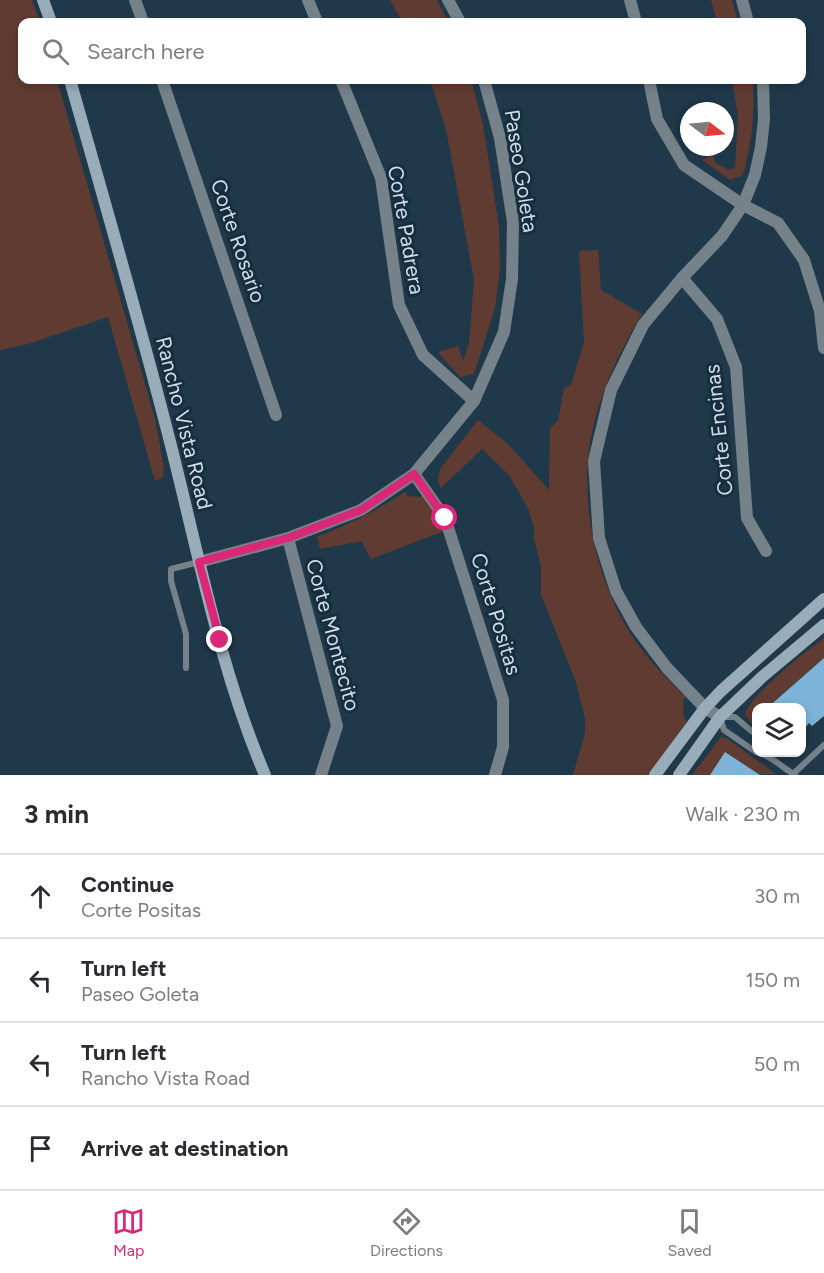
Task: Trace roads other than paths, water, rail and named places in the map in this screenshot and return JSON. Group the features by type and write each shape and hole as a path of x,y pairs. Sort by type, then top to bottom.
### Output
{"main road":[{"path":"43,0 50,18"},
{"name":"Rancho Vista Road","path":"71,84 167,430 199,562 248,734 265,775"},
{"path":"655,775 721,690 824,599"},
{"path":"679,775 720,717 762,677 824,625"}],"street":[{"path":"135,0 142,18"},
{"path":"308,0 315,18"},
{"path":"448,0 458,18"},
{"path":"630,0 635,18"},
{"path":"742,0 747,18"},
{"name":"Corte Rosario","path":"163,84 276,415"},
{"name":"Corte Padrera","path":"343,84 381,178 399,305 423,355 474,401"},
{"name":"Paseo Goleta","path":"199,562 288,538 361,510 414,474 474,401 504,332 512,279 513,222 500,138 485,84"},
{"path":"650,84 657,119 684,165 743,205 778,223 804,260 820,311 824,348"},
{"path":"720,717 705,708 667,668 636,627 616,591 599,538 594,461 611,390 643,325 682,278 722,236 743,205 756,175 761,147 764,119 763,84"},
{"name":"Corte Encinas","path":"682,278 717,319 736,367 747,519 766,551"},
{"name":"Corte Positas","path":"414,474 445,518 502,700 503,747 495,775"},
{"name":"Corte Montecito","path":"288,538 338,726 321,775"}],"lane":[{"path":"186,668 186,634 171,581 171,569 199,562"},
{"path":"752,732 735,717 720,717 724,730 752,748"},
{"path":"766,757 793,775 824,745"}]}
